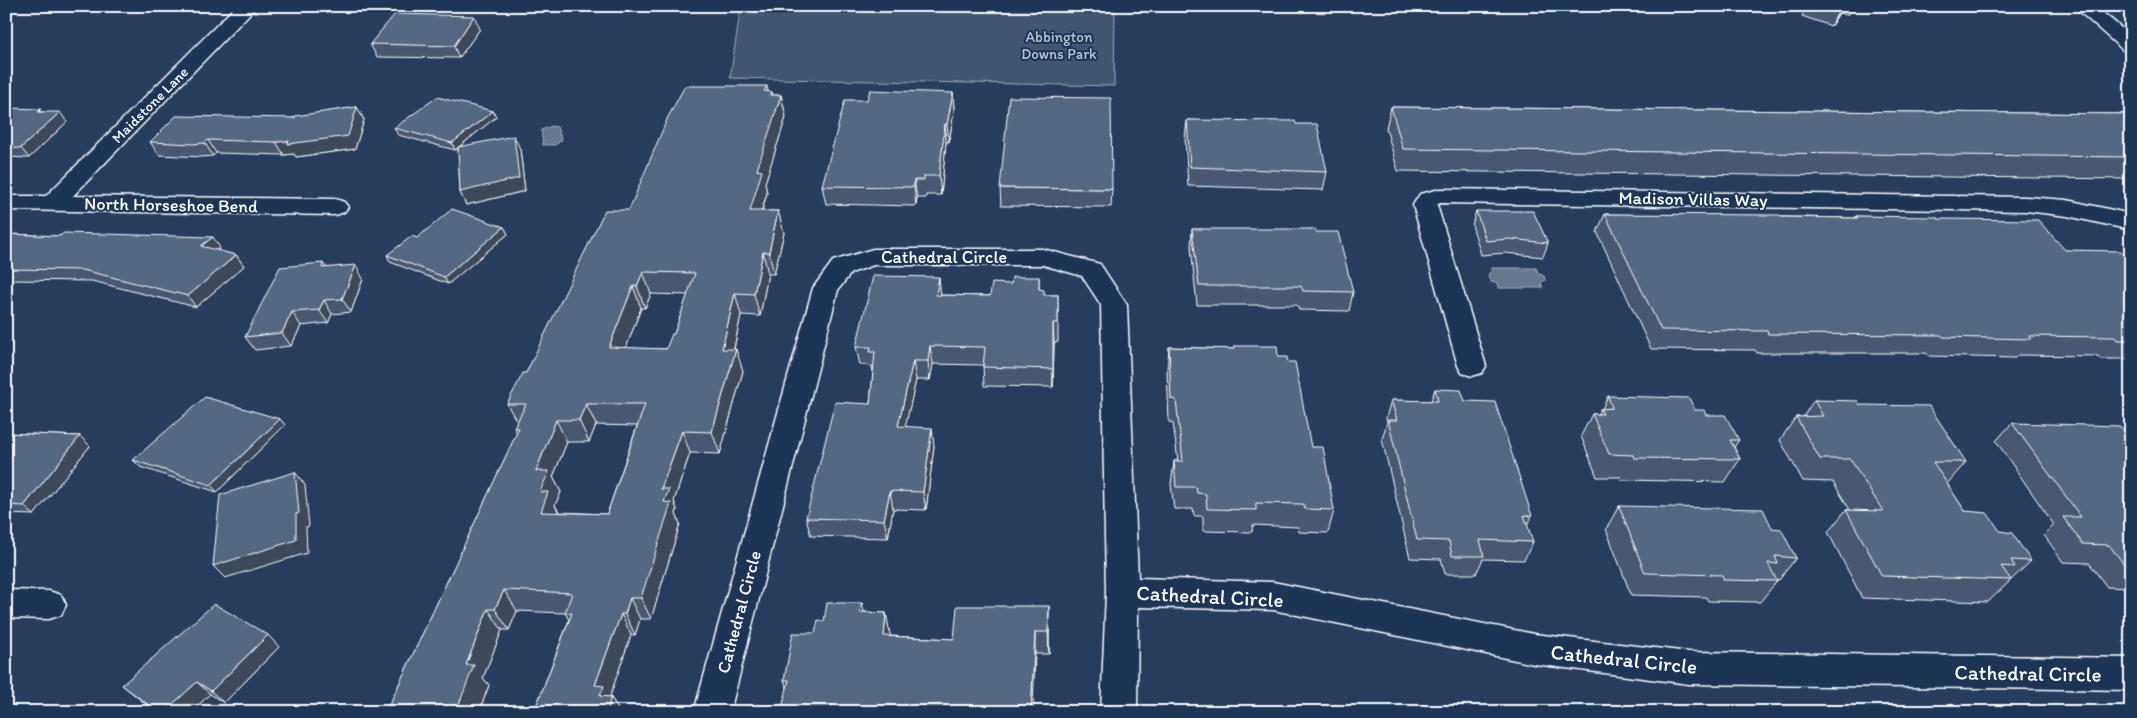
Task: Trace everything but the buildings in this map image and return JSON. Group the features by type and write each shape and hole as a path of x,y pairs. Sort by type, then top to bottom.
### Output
{"street":[{"name":"Maidstone Lane","path":"53,203 247,6"},
{"path":"2083,6 2131,47"},
{"name":"Madison Villas Way","path":"1472,366 1425,205 1428,199 1440,196 2026,204 2067,208 2131,222"},
{"name":"North Horseshoe Bend","path":"6,203 336,207"},
{"name":"Cathedral Circle","path":"712,712 826,288 842,267 873,257 1043,257 1091,270 1114,305 1122,592 1119,712"},
{"name":"Cathedral Circle","path":"1122,592 1273,596 1534,649 1689,668 2131,674"},
{"path":"6,604 49,605"}],"green space":[{"name":"Abbington Downs Park","path":"741,6 1115,6 1114,86 730,78"}],"shaded area":[{"path":"552,126 557,127 562,140 555,145 543,145 541,130"},
{"path":"1491,268 1536,268 1538,273 1544,276 1545,280 1541,283 1543,288 1498,288 1497,283 1491,282 1488,278 1489,273 1492,271"}]}
